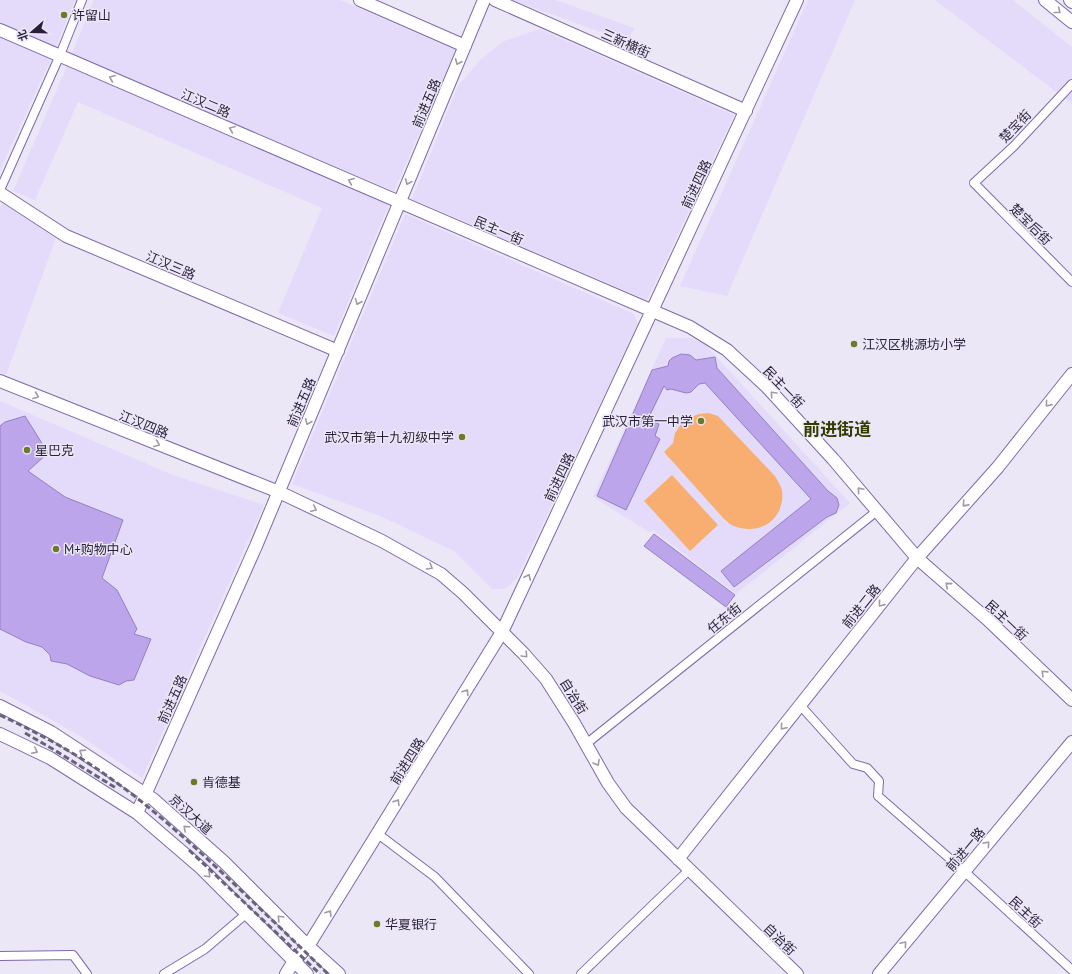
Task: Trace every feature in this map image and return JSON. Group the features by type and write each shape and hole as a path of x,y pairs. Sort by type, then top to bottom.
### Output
{"street":[{"path":"0,192 60,55 82,0"},
{"path":"360,0 465,46"},
{"name":"前进五路","path":"137,813 256,546 484,0"},
{"name":"三新横街","path":"495,0 746,111"},
{"name":"前进四路","path":"286,974 294,961 308,946 502,632 797,0"},
{"path":"1045,0 1072,22"},
{"name":"江汉二路","path":"0,30 400,202"},
{"name":"楚宝街","path":"974,184 1014,146 1072,84"},
{"name":"楚宝后街","path":"974,184 1072,282"},
{"name":"江汉三路","path":"0,192 66,236 338,351"},
{"name":"民主一街","path":"400,202 690,327 727,350 766,386 833,459 917,558 987,619 1072,700"},
{"name":"前进二路","path":"678,859 917,558 998,466 1072,374"},
{"name":"江汉四路","path":"0,382 279,492"},
{"name":"自治街","path":"279,492 382,541 416,559 441,574 463,592 524,654 546,679 574,723 608,783 626,808 796,974"},
{"name":"任东街","path":"586,744 877,511"},
{"name":"民主街","path":"800,705 853,764 867,768 879,781 878,796 964,871 1072,970"},
{"name":"京汉大道","path":"0,706 51,732 153,799 224,862 308,946 339,974"},
{"path":"0,734 50,758 137,813 201,868 307,974"},
{"name":"前进一路","path":"879,974 1072,742"},
{"path":"378,834 435,877 529,974"},
{"path":"581,974 689,870"},
{"path":"164,974 205,948 246,914"},
{"path":"0,956 73,955 87,974"}],"shaded area":[{"path":"0,0 75,0 56,47 0,24"},
{"path":"94,0 340,0 456,50 394,191 71,55"},
{"path":"512,0 556,0 634,28 628,42"},
{"path":"808,0 855,0 727,296 680,286"},
{"path":"935,0 1013,0 1072,47 1072,104"},
{"path":"540,29 734,115 647,300 412,199 458,86 479,61 504,41"},
{"path":"0,36 52,57 0,170"},
{"path":"67,66 389,204 334,336 278,313 322,208 78,102 35,200 13,191"},
{"path":"3,202 56,238 6,375 0,373 0,208"},
{"path":"405,214 634,314 638,324 517,578 505,589 492,589 454,551 380,516 292,484"},
{"name":"武汉市第一中学","path":"666,338 692,338 706,345 850,503 736,594 654,531 649,532 593,497"},
{"path":"0,401 173,475 264,505 142,778 82,737 0,691"},
{"path":"709,413 718,416 775,476 781,487 782,503 778,512 769,523 749,529 730,524 664,452 673,443 675,433 684,420 699,414"},
{"path":"672,475 718,525 690,551 644,501"}],"building":[{"path":"681,354 690,355 696,360 715,357 717,368 828,491 837,498 839,505 836,513 827,517 734,587 721,571 811,499 705,383 699,384 691,392 686,393 671,389 667,390 664,386 648,419 659,424 655,436 660,439 626,510 597,496 652,370 668,366 669,361 672,358"},
{"name":"M+购物中心","path":"25,416 48,453 28,471 65,497 123,520 102,578 117,590 137,629 134,634 151,639 134,680 126,681 119,685 90,676 67,664 51,661 50,655 42,647 26,642 0,629 0,426 5,422"},
{"path":"654,534 735,595 726,607 644,546"}],"railway":[{"path":"0,715 43,736 70,752 97,769 134,796 201,853 328,974"},
{"path":"25,733 116,788"},
{"path":"189,850 320,974"}],"place":[{"name":"许留山","path":"64,15"},
{"name":"江汉区桃源坊小学","path":"854,344"},
{"name":"武汉市第一中学","path":"701,421"},
{"name":"武汉市第十九初级中学","path":"462,437"},
{"name":"星巴克","path":"27,450"},
{"name":"M+购物中心","path":"56,549"},
{"name":"肯德基","path":"194,782"},
{"name":"华夏银行","path":"377,924"}],"district":[{"name":"前进街道","path":"837,429"}]}
